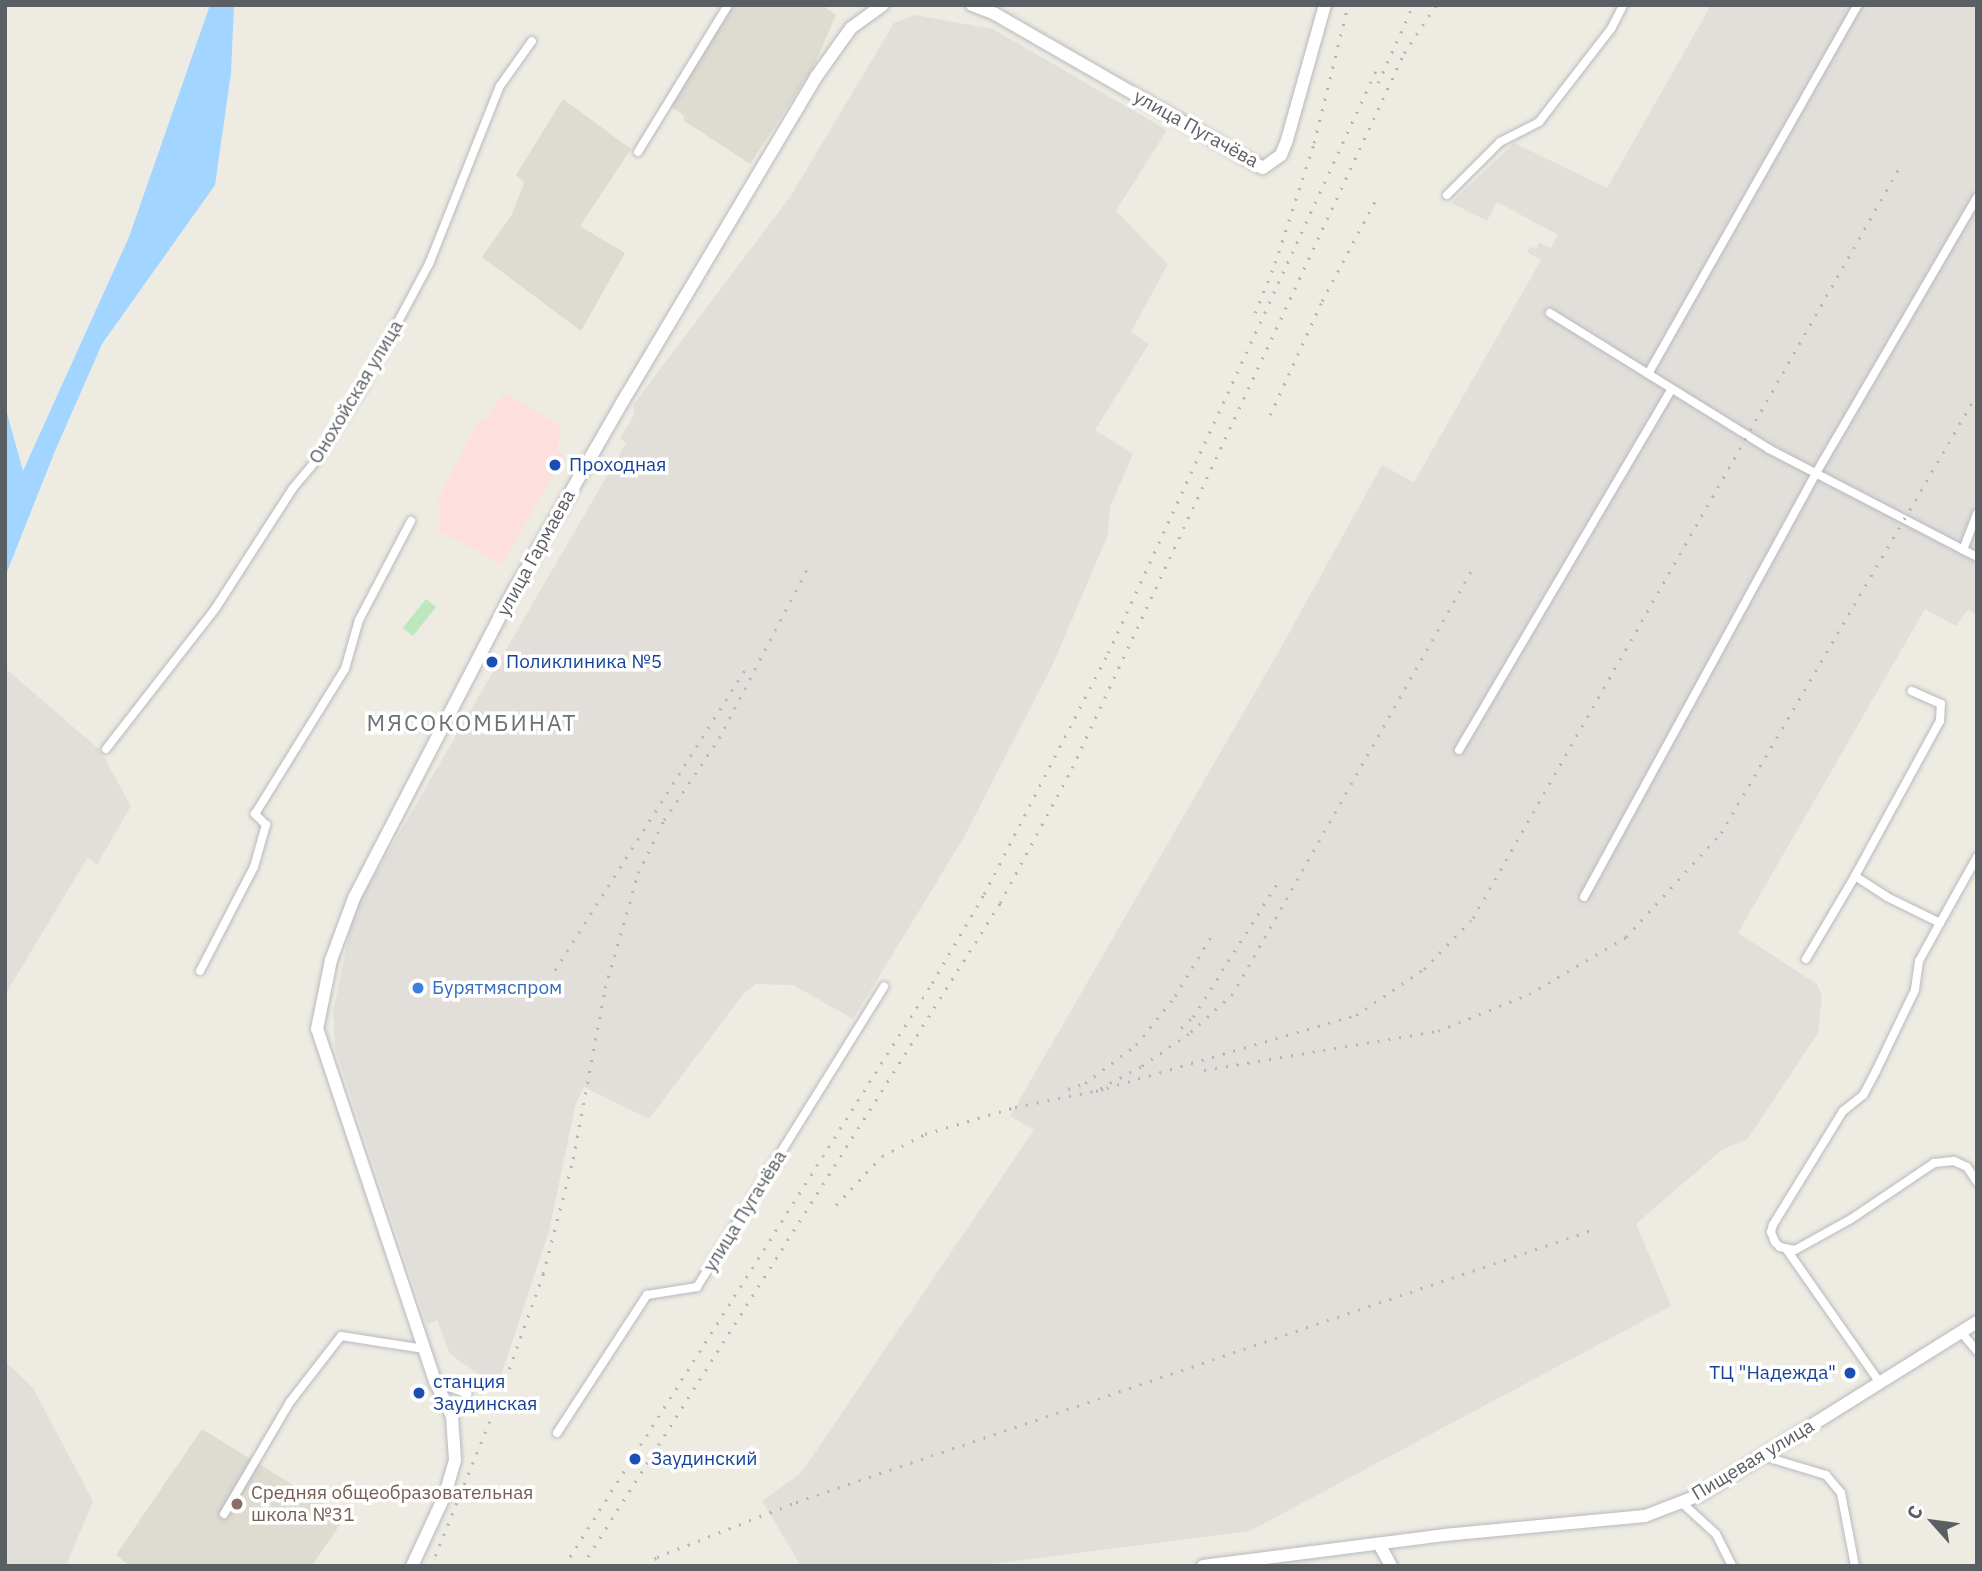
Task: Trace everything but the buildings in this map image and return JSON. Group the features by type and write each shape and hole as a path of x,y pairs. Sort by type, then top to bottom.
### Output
{"street":[{"path":"638,152 663,107 728,5"},
{"name":"улица Пугачёва","path":"972,5 995,14 1263,168 1281,155 1287,140 1325,5"},
{"path":"1447,195 1500,142 1539,122 1611,29 1623,5"},
{"path":"1648,374 1858,5"},
{"name":"улица Гармаева","path":"424,1349 317,1029 331,960 354,898 508,601 816,77 851,28 873,7"},
{"name":"Онохойская улица","path":"106,749 215,609 293,488 317,458 363,387 429,264 500,86 532,41"},
{"path":"1584,897 1816,473 1977,198"},
{"path":"1550,313 1769,449 1977,557"},
{"path":"1459,750 1672,389"},
{"path":"1963,550 1977,514"},
{"path":"200,971 254,867 266,825 255,814 345,668 359,620 411,521"},
{"path":"1806,959 1856,876 1940,720 1941,704 1912,691"},
{"path":"1880,1383 1787,1250 1775,1242 1770,1232 1843,1111 1863,1095 1915,990 1919,961 1977,856"},
{"path":"1856,876 1887,897 1940,923"},
{"name":"улица Пугачёва","path":"557,1433 647,1295 697,1287 884,987"},
{"path":"1787,1250 1795,1250 1851,1219 1934,1163 1954,1161 1967,1167 1977,1182"},
{"name":"Пищевая улица","path":"1203,1566 1378,1544 1645,1516 1700,1495 1977,1322"},
{"path":"1961,1332 1977,1351"},
{"path":"224,1514 290,1402 341,1336 424,1349 435,1381 452,1416 456,1460 445,1494 412,1566"},
{"path":"435,1381 468,1394"},
{"path":"1763,1455 1826,1475 1841,1493 1855,1566"},
{"path":"1681,1502 1716,1534 1732,1566"},
{"path":"1378,1544 1391,1566"}],"shaded area":[{"path":"734,5 822,5 836,15 813,68 750,164 683,120 685,116 668,105"},
{"path":"1711,5 1977,5 1977,614 1968,610 1956,626 1925,609 1738,933 1817,984 1822,996 1818,1033 1748,1139 1723,1149 1636,1224 1671,1306 1250,1531 977,1566 801,1566 762,1501 801,1473 1034,1130 1010,1116 1279,651 1382,465 1414,482 1541,260 1527,252 1530,246 1536,249 1539,243 1551,248 1558,235 1497,202 1487,221 1451,203 1514,143 1607,188"},
{"name":"Бурятмяспром","path":"915,15 993,29 1167,130 1116,211 1168,264 1131,332 1149,344 1095,430 1133,454 1110,507 1108,535 1053,664 963,839 853,1019 793,985 756,984 744,993 649,1119 584,1087 576,1103 549,1231 497,1388 450,1354 437,1320 427,1324 335,1048 333,1012 354,911 626,443 620,438 634,415 633,405 790,197 894,23"},
{"path":"563,99 631,149 580,226 625,253 581,331 482,257 511,216 524,183 516,175"},
{"path":"504,393 562,426 557,451 564,456 502,564 438,531 441,506 436,502 479,421 488,417"},
{"path":"5,668 100,750 131,806 97,865 88,857 5,995"},
{"path":"5,1361 33,1388 93,1501 66,1566 5,1566"},
{"name":"Средняя общеобразовательная школа №31","path":"202,1429 345,1517 312,1566 130,1566 116,1555"}],"green space":[{"path":"426,599 436,607 413,636 403,628"}],"water":[{"path":"210,5 234,5 231,73 215,185 102,344 55,451 5,577 5,406 23,471 129,237"}],"railway":[{"path":"1255,313 1275,263 1314,143 1348,5"},
{"path":"1378,83 1413,5"},
{"path":"582,1566 1000,903 1072,768 1404,53 1436,5"},
{"path":"564,1566 932,983 984,894 1108,653 1376,70"},
{"path":"1471,572 1233,994 1189,1034 1141,1067 1096,1091 1356,1015 1424,969 1473,918 1898,170"},
{"path":"1270,415 1322,301 1376,199"},
{"path":"1204,1070 1438,1031 1529,994 1626,937 1721,833 1977,394"},
{"path":"431,1566 498,1400 543,1274 573,1159 605,988 638,873 664,820 719,738 809,565"},
{"path":"555,970 746,668"},
{"path":"1181,1028 1193,1017 1276,885"},
{"path":"1068,1089 1085,1083 1136,1045 1175,996 1213,933"},
{"path":"836,1205 882,1156 925,1134 1015,1107 1104,1089"},
{"path":"646,1566 657,1557 796,1502 1589,1231"}],"place":[{"name":"Проходная","path":"555,465"},
{"name":"Поликлиника №5","path":"492,662"},
{"name":"Бурятмяспром","path":"418,988"},
{"name":"ТЦ \"Надежда\"","path":"1850,1373"},
{"name":"станция Заудинская","path":"419,1393"},
{"name":"Заудинский","path":"635,1459"},
{"name":"Средняя общеобразовательная школа №31","path":"237,1504"}],"district":[{"name":"МЯСОКОМБИНАТ","path":"472,722"}]}
